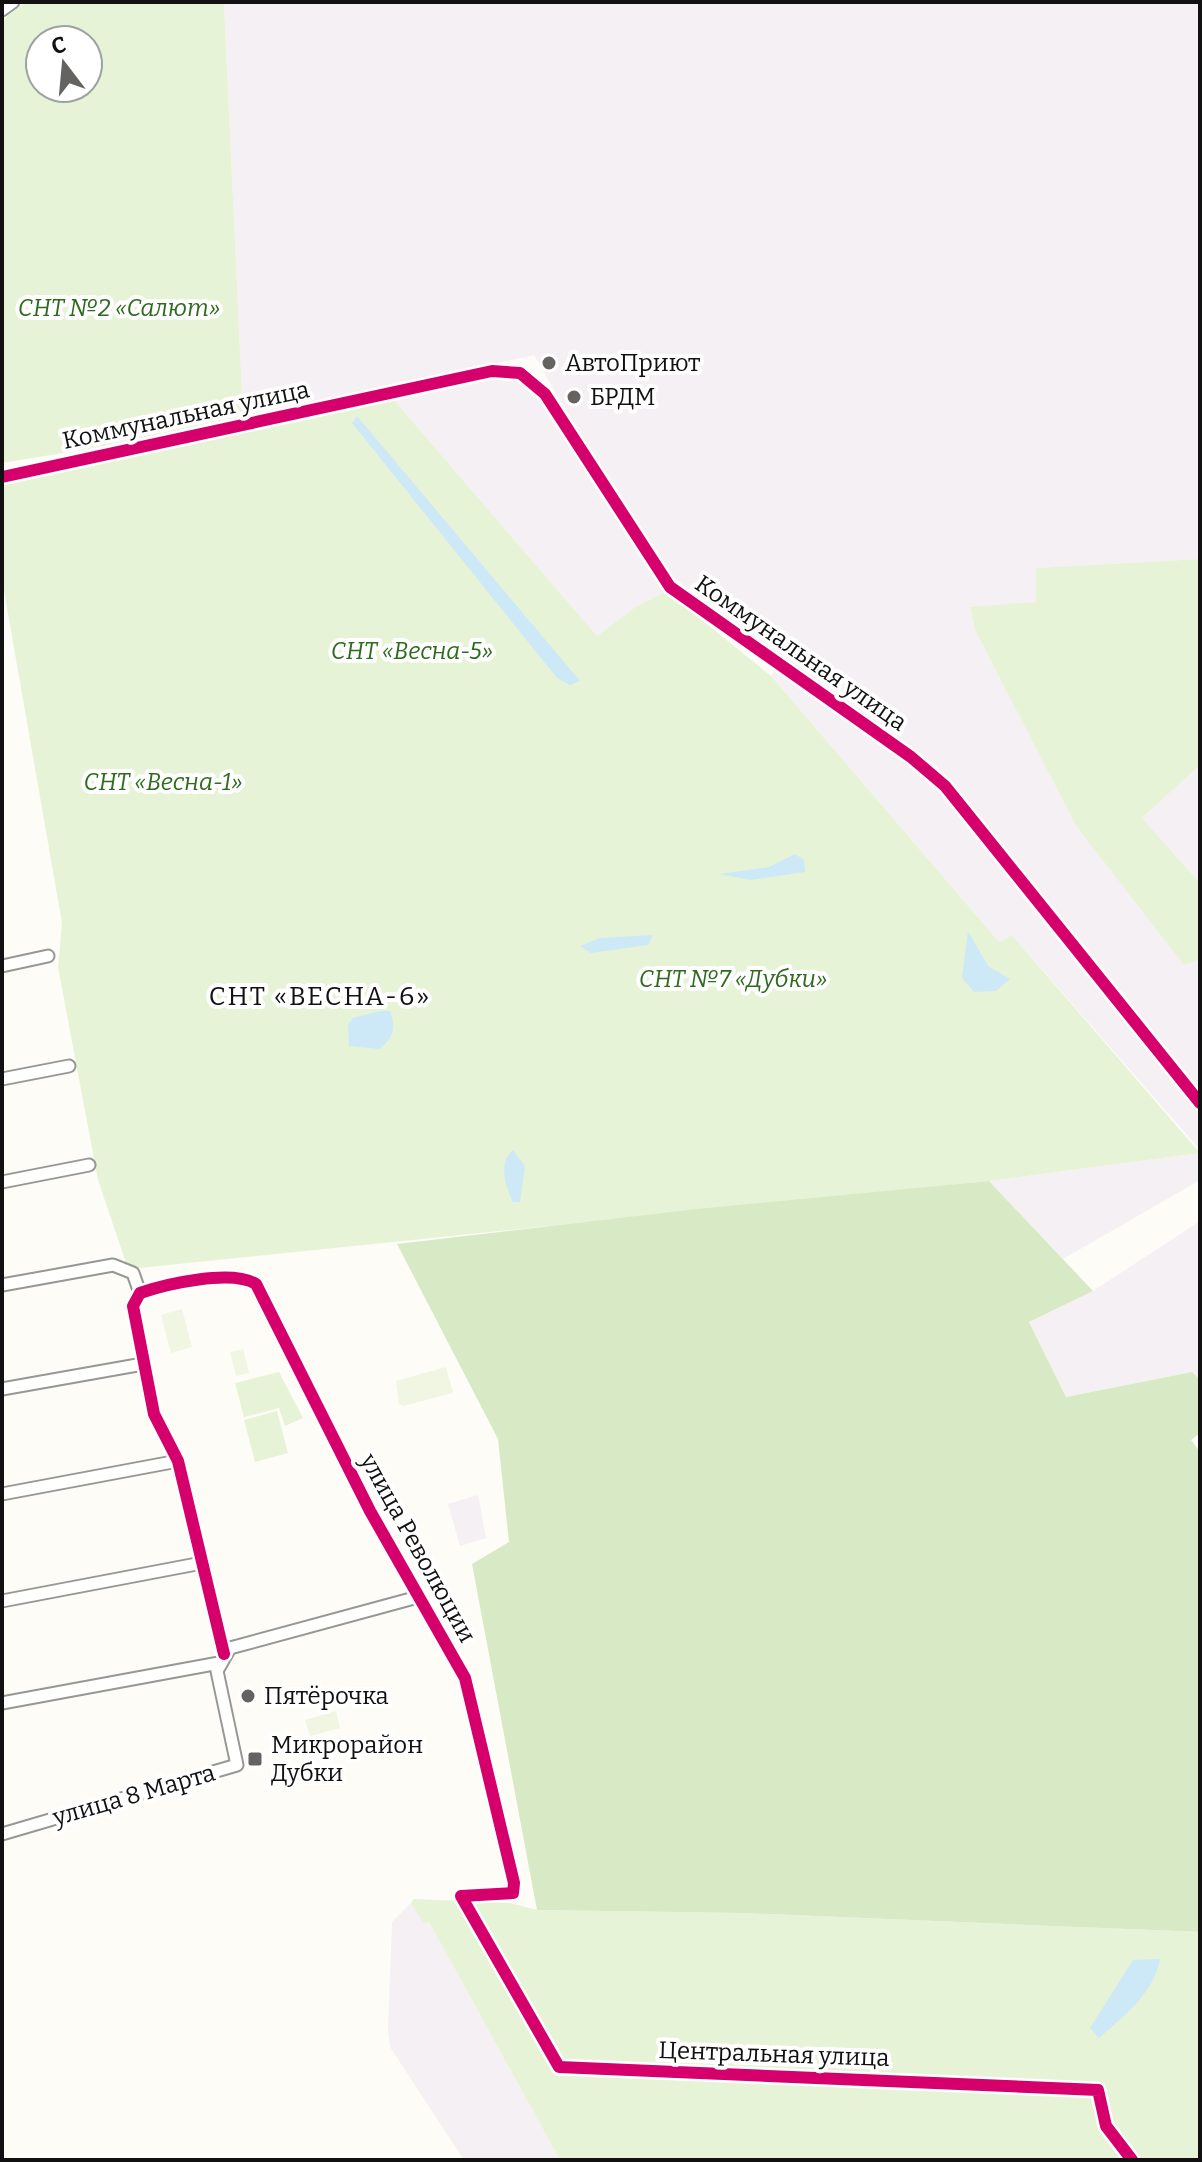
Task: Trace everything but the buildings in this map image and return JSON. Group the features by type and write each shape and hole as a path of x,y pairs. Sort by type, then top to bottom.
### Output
{"street":[{"path":"2,10 13,2"},
{"name":"Коммунальная улица","path":"2,477 492,371 520,373 545,394 670,587 911,757 945,786 1200,1103"},
{"path":"2,966 48,956"},
{"path":"2,1079 69,1066"},
{"path":"2,1182 89,1165"},
{"path":"2,1285 113,1265 133,1273 140,1293 133,1306 154,1414 178,1461 221,1658"},
{"name":"улица Революции","path":"140,1293 153,1288 238,1277 256,1284 370,1511 465,1678 514,1883 513,1893 461,1896 465,1901"},
{"path":"2,1389 143,1364"},
{"path":"2,1494 178,1461"},
{"path":"2,1601 202,1563"},
{"path":"2,1703 221,1658 230,1648 418,1597"},
{"name":"улица 8 Марта","path":"2,1834 237,1765 217,1671 221,1658"},
{"name":"Центральная улица","path":"465,1901 559,2067 1098,2090 1106,2126 1132,2160"}],"shaded area":[{"path":"224,2 1200,2 1200,559 1037,568 1037,602 970,608 975,630 1076,826 1184,964 1200,959 1200,1089 936,765 893,739 674,578 569,416 534,355 243,418"},
{"path":"489,377 516,377 537,393 666,591 634,608 597,636 394,400"},
{"path":"777,667 922,770 1200,1110 1200,1150 1012,935 999,942 771,676"},
{"path":"1200,765 1200,883 1142,818"},
{"path":"1200,1153 1200,1180 1063,1259 989,1181"},
{"path":"1200,1221 1200,1380 1192,1372 1066,1397 1029,1322 1093,1291"},
{"path":"478,1495 486,1538 460,1546 448,1504"},
{"path":"411,1903 424,1923 429,1922 560,2160 464,2160 390,2047 392,1922"}],"green space":[{"name":"СНТ №2 «Салют»","path":"26,2 224,2 243,416 94,448 2,463 2,20"},
{"path":"394,400 597,636 634,608 666,591 771,676 999,942 1012,935 1200,1153 989,1181 139,1268 126,1263 98,1180 58,967 62,923 2,579 2,484"},
{"path":"1200,559 1200,765 1142,818 1200,883 1200,959 1184,965 1076,826 975,630 970,607 1036,602 1036,568"},
{"path":"989,1181 1093,1291 1029,1322 1066,1397 1192,1372 1200,1380 1200,1433 1191,1440 1200,1452 1200,1932 741,1913 537,1910 472,1564 509,1542 498,1439 397,1244 697,1209"},
{"path":"182,1309 192,1347 171,1353 161,1315"},
{"path":"243,1349 249,1373 236,1376 230,1352"},
{"path":"446,1367 453,1393 403,1406 399,1404 396,1381"},
{"path":"279,1372 303,1418 285,1426 279,1408 244,1417 235,1383"},
{"path":"277,1411 288,1453 255,1462 244,1420"},
{"path":"336,1711 340,1728 310,1736 305,1720"},
{"path":"414,1899 510,1903 537,1910 741,1913 1200,1932 1200,2160 560,2160 429,1922 424,1924 411,1903"}],"water":[{"path":"357,416 580,681 570,685 557,678 352,423"},
{"path":"795,854 804,860 805,872 751,880 719,874 769,867"},
{"path":"968,931 988,966 1010,979 996,991 974,992 962,978"},
{"path":"653,935 648,945 591,953 580,946 600,938"},
{"path":"390,1011 393,1023 391,1036 385,1044 380,1049 349,1046 348,1024 353,1018"},
{"path":"513,1150 525,1166 520,1202 513,1202 504,1174 508,1155"},
{"path":"1160,1959 1145,1993 1099,2038 1090,2028 1133,1960"}],"cycle path":[{"path":"2,477 492,371 520,373 545,394 670,587 911,757 945,786 1200,1103"},
{"path":"224,1654 178,1461 154,1414 133,1306 140,1293 151,1289 216,1278 256,1284 370,1511 465,1678 514,1883 513,1893 461,1896 559,2067 1098,2090 1106,2126 1132,2160"}],"place":[{"name":"АвтоПриют","path":"549,363"},
{"name":"БРДМ","path":"574,397"},
{"name":"Пятёрочка","path":"248,1696"},
{"name":"Микрорайон Дубки","path":"255,1759"}],"district":[{"name":"СНТ «ВЕСНА-6»","path":"320,996"}],"park label":[{"name":"СНТ «Весна-5»","path":"412,651"},
{"name":"СНТ «Весна-1»","path":"163,782"},
{"name":"СНТ №7 «Дубки»","path":"733,979"}]}
